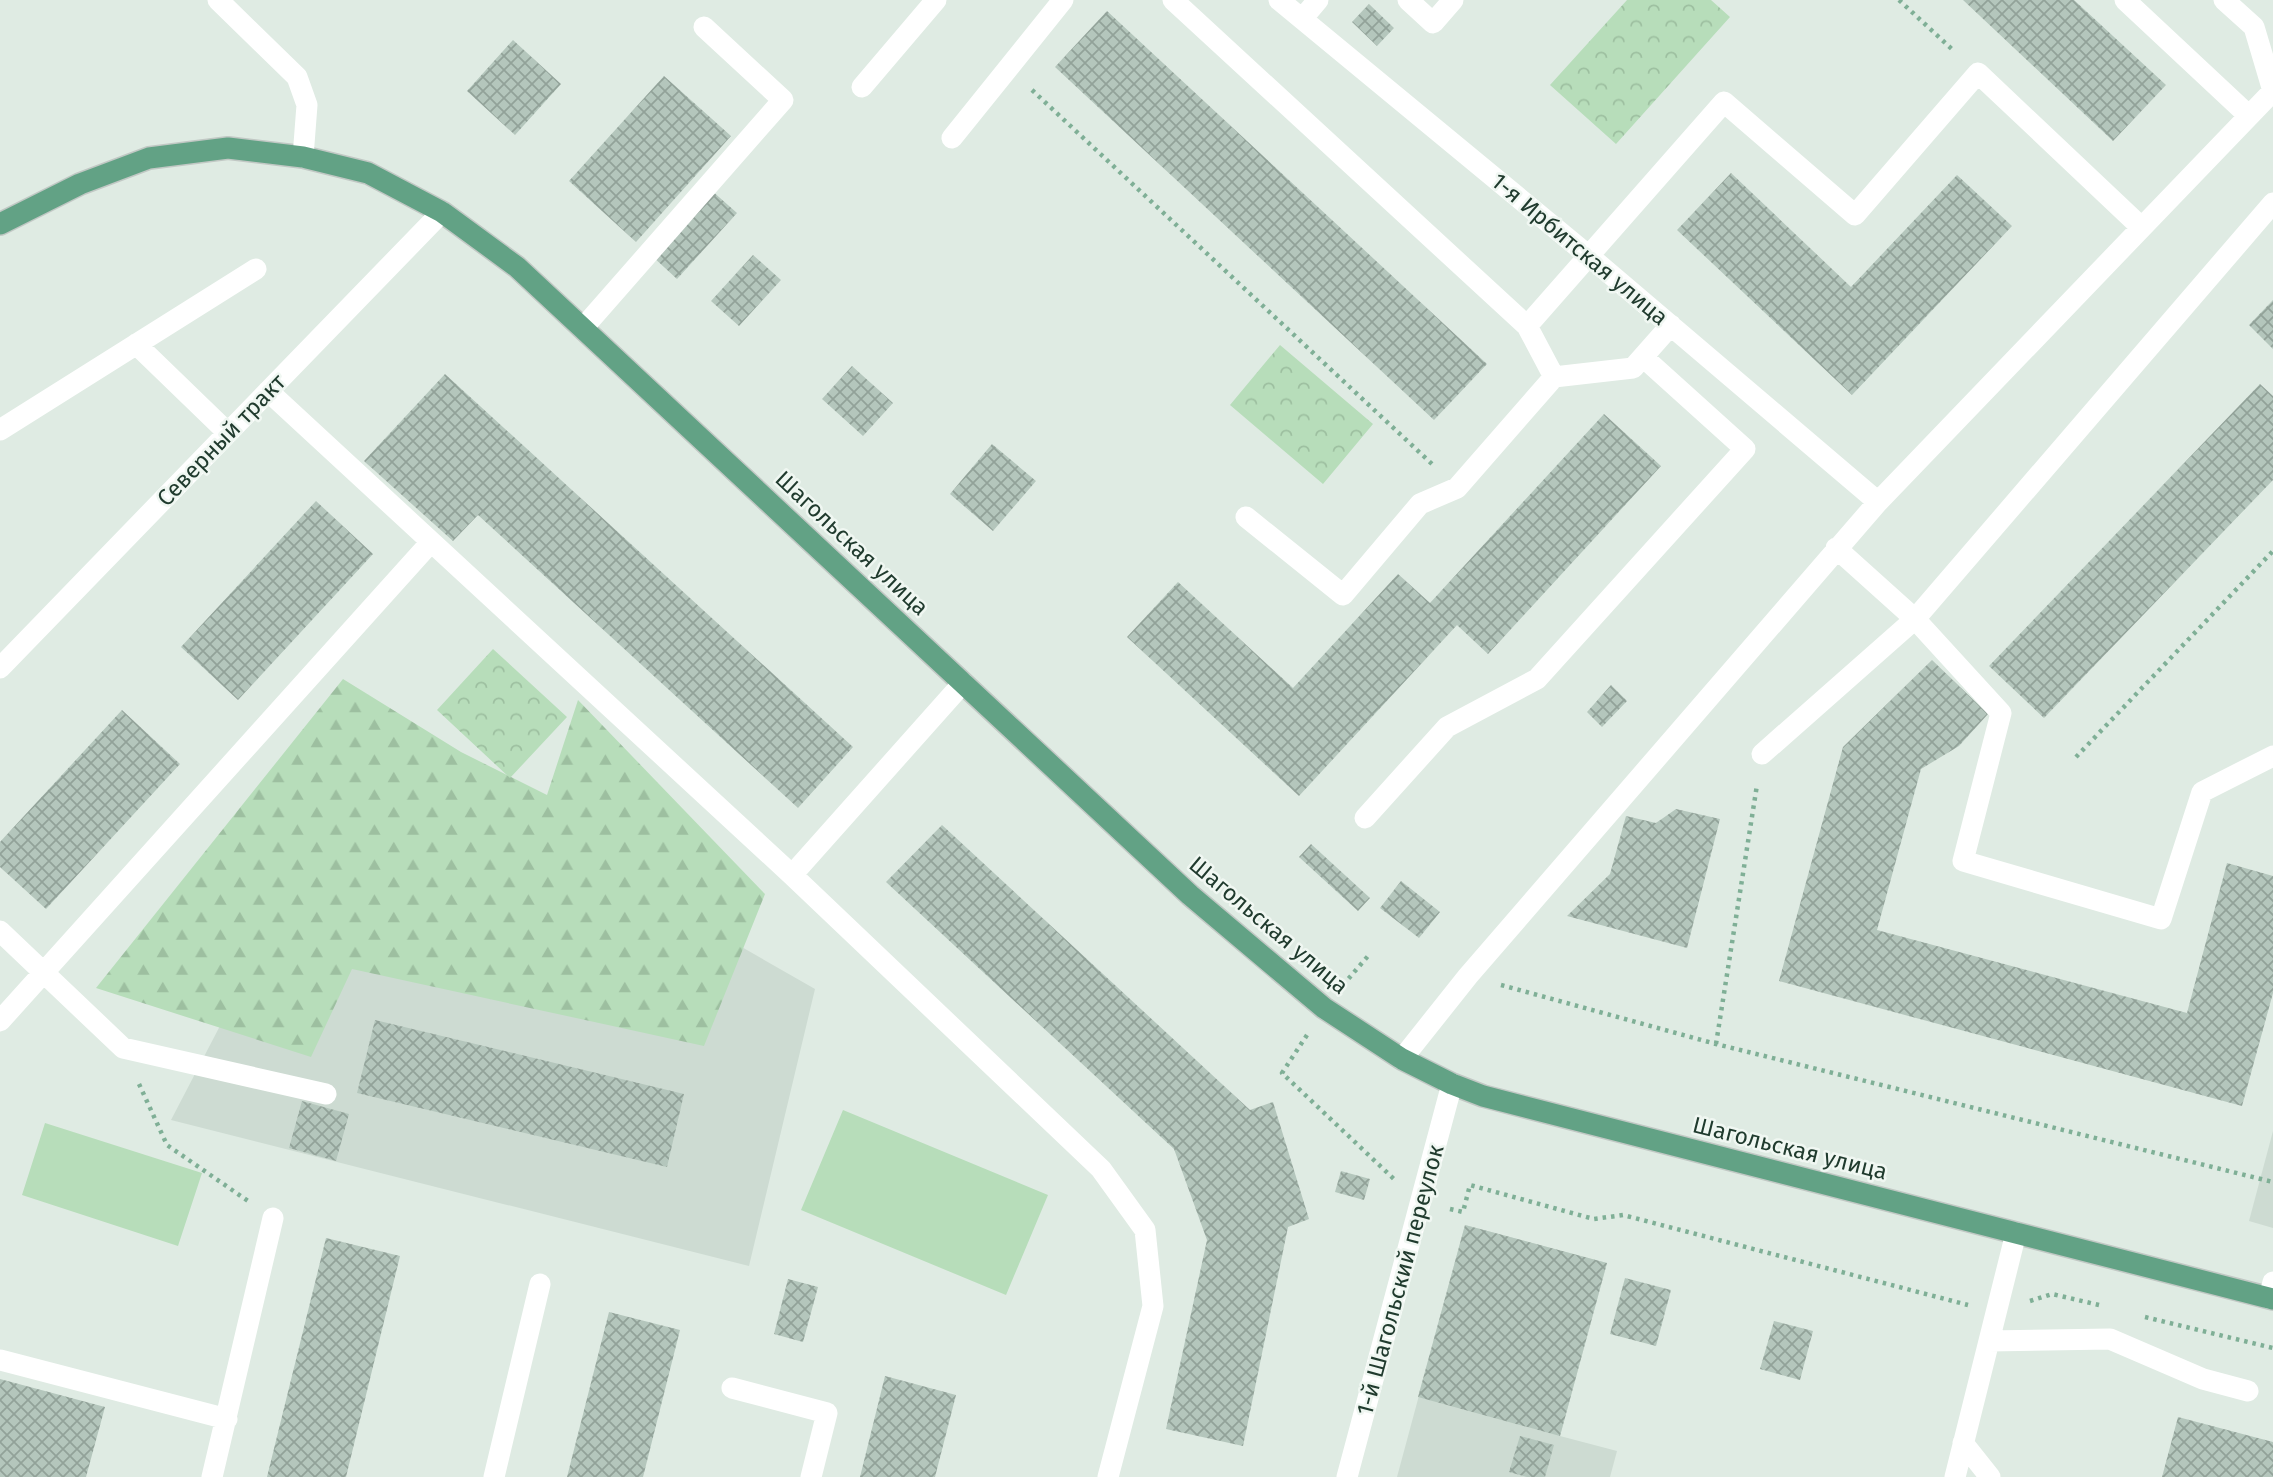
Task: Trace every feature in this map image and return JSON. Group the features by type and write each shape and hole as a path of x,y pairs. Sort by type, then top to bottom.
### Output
{"main road":[{"name":"Шагольская улица","path":"0,224 80,184 149,158 228,148 303,157 368,173 442,212 517,267 1190,895 1324,1008 1402,1059 1483,1096 2016,1233 2272,1293"}],"street":[{"path":"218,0 297,76 307,105 303,157"},
{"path":"862,87 936,0"},
{"path":"953,138 1063,0"},
{"path":"1173,0 1527,326 1554,377"},
{"name":"1-я Ирбитская улица","path":"1279,0 1589,256 1878,502"},
{"path":"1302,19 1318,0"},
{"path":"1408,0 1433,23 1453,0"},
{"path":"2125,0 2248,115"},
{"path":"1402,1059 1468,976 1836,548 2273,91 2254,27 2224,0"},
{"path":"583,328 783,100 704,27"},
{"path":"1527,326 1724,102 1855,215 1978,74 2141,227"},
{"path":"1762,754 1914,620 2273,203"},
{"name":"Северный тракт","path":"0,668 442,212"},
{"path":"0,430 256,269"},
{"path":"1246,517 1343,595 1420,504 1457,488 1554,377 1633,368 1671,325"},
{"path":"136,344 228,433"},
{"path":"1365,818 1447,727 1537,679 1745,449 1643,357"},
{"path":"268,391 792,875 1101,1169 1145,1230 1153,1306 1108,1477"},
{"path":"0,1021 431,542"},
{"path":"1836,548 1914,620 2001,713 1963,861 2161,919 2202,792 2273,756"},
{"path":"792,875 963,683"},
{"path":"0,932 123,1048 326,1094"},
{"name":"1-й Шагольский переулок","path":"1347,1477 1452,1084"},
{"path":"212,1477 273,1218"},
{"path":"1955,1477 2016,1233"},
{"path":"494,1477 540,1284"},
{"path":"1989,1342 2110,1339 2203,1379 2248,1391"},
{"path":"0,1360 226,1419"},
{"path":"732,1388 828,1413 811,1477"},
{"path":"1963,1443 1990,1477"}],"path":[{"path":"1899,0 1978,74"},
{"path":"1009,67 1457,488"},
{"path":"2076,757 2273,551"},
{"path":"1716,1044 1762,754"},
{"path":"1368,956 1324,1008 1282,1073 1420,1204 1463,1212 1470,1185 1594,1219 1623,1215 1996,1312 2052,1294 2104,1307"},
{"path":"1468,976 1716,1044 2273,1182"},
{"path":"123,1048 167,1145 273,1218"},
{"path":"2143,1316 2273,1348"}],"shaded area":[{"path":"392,747 815,989 749,1266 171,1120 323,828"},
{"path":"2273,1131 2273,1228 2249,1221"},
{"path":"1465,1225 1607,1263 1560,1436 1617,1451 1610,1477 1397,1477"}],"green space":[{"path":"1627,0 1711,0 1730,17 1616,144 1550,85"},
{"path":"1280,345 1373,424 1323,484 1230,405"},
{"path":"493,649 567,717 510,778 437,710"},
{"path":"343,679 461,752 547,795 578,700 765,894 704,1046 352,969 311,1057 96,988"},
{"path":"843,1110 1048,1195 1006,1295 801,1210"},
{"path":"45,1123 202,1173 178,1246 22,1195"}],"building":[{"path":"1963,0 2074,0 2166,85 2113,141"},
{"path":"1369,4 1394,28 1377,46 1352,22"},
{"path":"1107,11 1487,364 1434,420 1055,67"},
{"path":"513,40 561,84 515,135 467,91"},
{"path":"664,76 731,136 636,242 569,181"},
{"path":"1731,173 1851,287 1957,175 2012,226 1852,395 1677,230"},
{"path":"711,190 737,213 677,279 652,256"},
{"path":"753,255 781,280 739,326 711,301"},
{"path":"2273,300 2273,349 2249,325"},
{"path":"852,366 893,403 863,436 822,399"},
{"path":"445,374 853,747 798,808 478,515 453,541 364,461"},
{"path":"2260,384 2273,396 2273,480 2044,718 1989,666"},
{"path":"1604,414 1661,466 1488,654 1457,625 1299,796 1127,637 1178,582 1293,688 1398,574 1430,603"},
{"path":"992,444 1036,481 993,531 950,494"},
{"path":"316,501 373,554 238,700 181,647"},
{"path":"1932,660 1988,714 1959,746 1921,769 1877,930 2187,1013 2227,863 2273,876 2273,993 2242,1106 1779,981 1843,747"},
{"path":"1611,685 1627,701 1602,727 1587,712"},
{"path":"122,710 180,764 46,909 0,867 0,842"},
{"path":"1676,809 1720,819 1687,948 1567,916 1610,874 1626,816 1656,823"},
{"path":"942,825 1250,1110 1273,1102 1309,1219 1288,1227 1243,1446 1166,1429 1207,1240 1174,1149 886,882"},
{"path":"1311,844 1370,898 1358,911 1299,857"},
{"path":"1401,881 1440,912 1419,938 1380,908"},
{"path":"375,1020 684,1094 667,1167 357,1093"},
{"path":"302,1101 349,1114 336,1161 289,1148"},
{"path":"1341,1171 1370,1179 1364,1200 1335,1192"},
{"path":"1465,1225 1607,1263 1560,1436 1418,1397"},
{"path":"326,1238 400,1256 346,1477 267,1477"},
{"path":"1625,1278 1671,1290 1656,1346 1610,1334"},
{"path":"788,1279 818,1287 803,1342 774,1334"},
{"path":"609,1312 680,1330 643,1477 567,1477"},
{"path":"1774,1321 1813,1331 1800,1380 1760,1369"},
{"path":"885,1376 956,1395 935,1477 860,1477"},
{"path":"0,1379 105,1407 86,1477 0,1477"},
{"path":"2178,1417 2273,1442 2273,1477 2162,1477"},
{"path":"1520,1436 1554,1445 1545,1477 1527,1477 1509,1472"}]}
